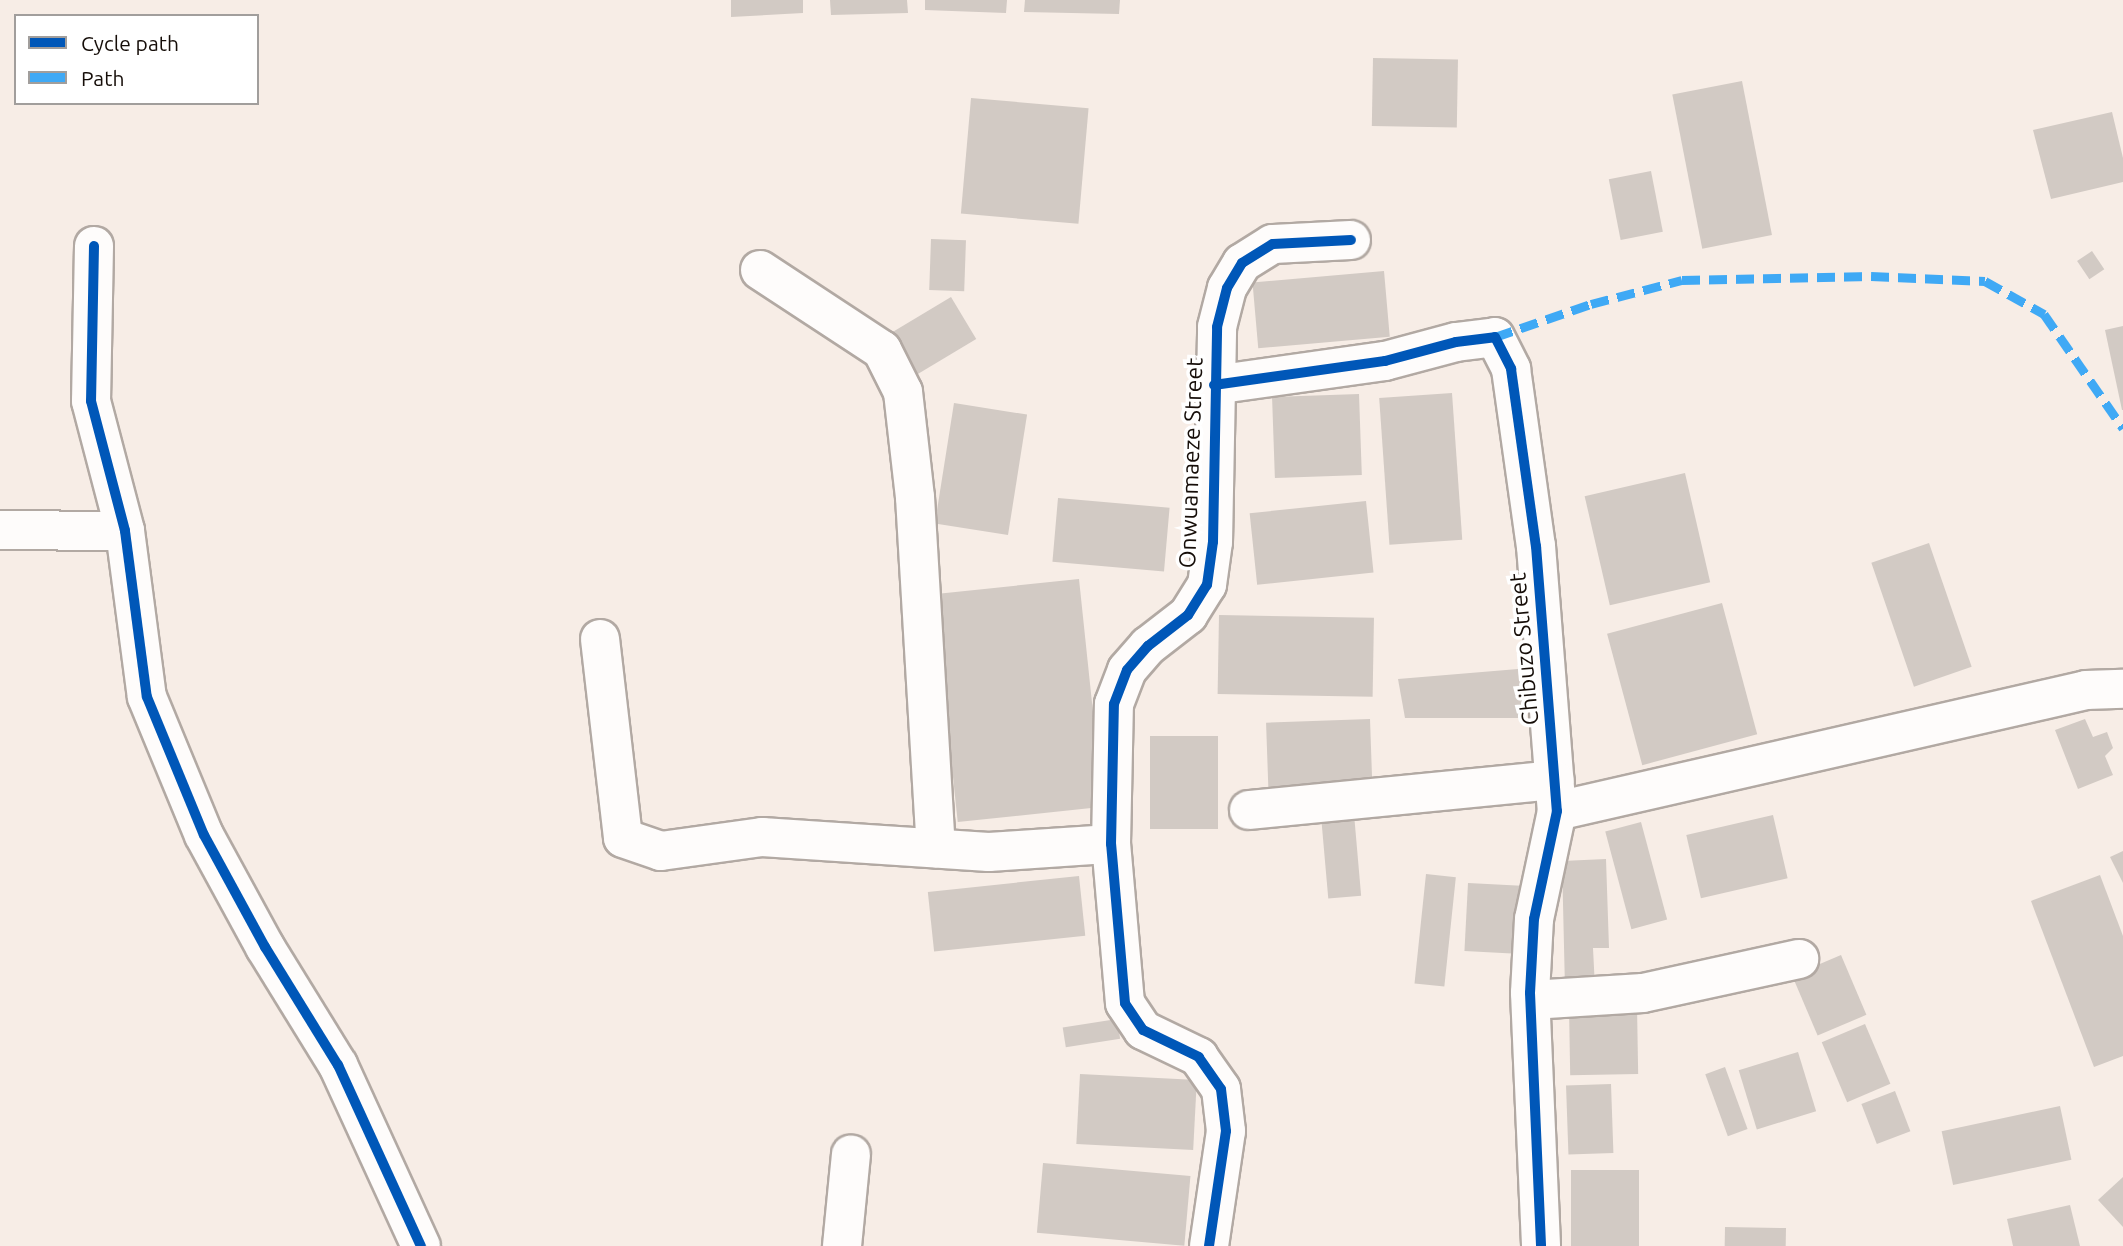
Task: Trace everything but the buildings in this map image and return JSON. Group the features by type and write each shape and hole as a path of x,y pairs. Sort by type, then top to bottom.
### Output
{"street":[{"name":"Onwuamaeze Street","path":"1209,1246 1226,1130 1221,1089 1199,1057 1143,1030 1125,1003 1111,844 1114,704 1126,670 1148,646 1188,615 1207,585 1213,542 1213,385 1217,327 1227,288 1242,263 1273,244 1351,240"},
{"path":"94,246 91,401 125,531 147,697 204,835 265,947 338,1065 421,1246"},
{"path":"760,271 882,350 903,392 915,497 936,848"},
{"name":"Chibuzo Street","path":"1213,385 1385,361 1456,342 1495,337 1511,369 1536,546 1556,795 1534,919 1531,1000 1541,1246"},
{"path":"0,530 125,531"},
{"path":"600,639 623,838 661,850 762,837 989,852 1111,844"},
{"path":"1249,810 1556,795 2086,690 2123,688"},
{"path":"1531,1000 1643,993 1799,959"},
{"path":"842,1246 851,1154"}],"marked path":[{"path":"1495,337 1591,304 1682,280 1871,276 1985,281 2044,314 2123,428"}],"cycle path":[{"path":"1209,1246 1226,1131 1221,1089 1199,1057 1143,1030 1125,1003 1111,844 1114,704 1127,670 1148,646 1188,615 1207,585 1213,542 1217,327 1227,288 1242,263 1273,244 1351,240"},
{"path":"94,246 91,401 125,531 147,697 204,835 265,947 338,1065 421,1246"},
{"path":"1214,385 1385,361 1456,342 1495,337 1511,369 1536,546 1557,811 1534,919 1530,993 1541,1246"}]}
